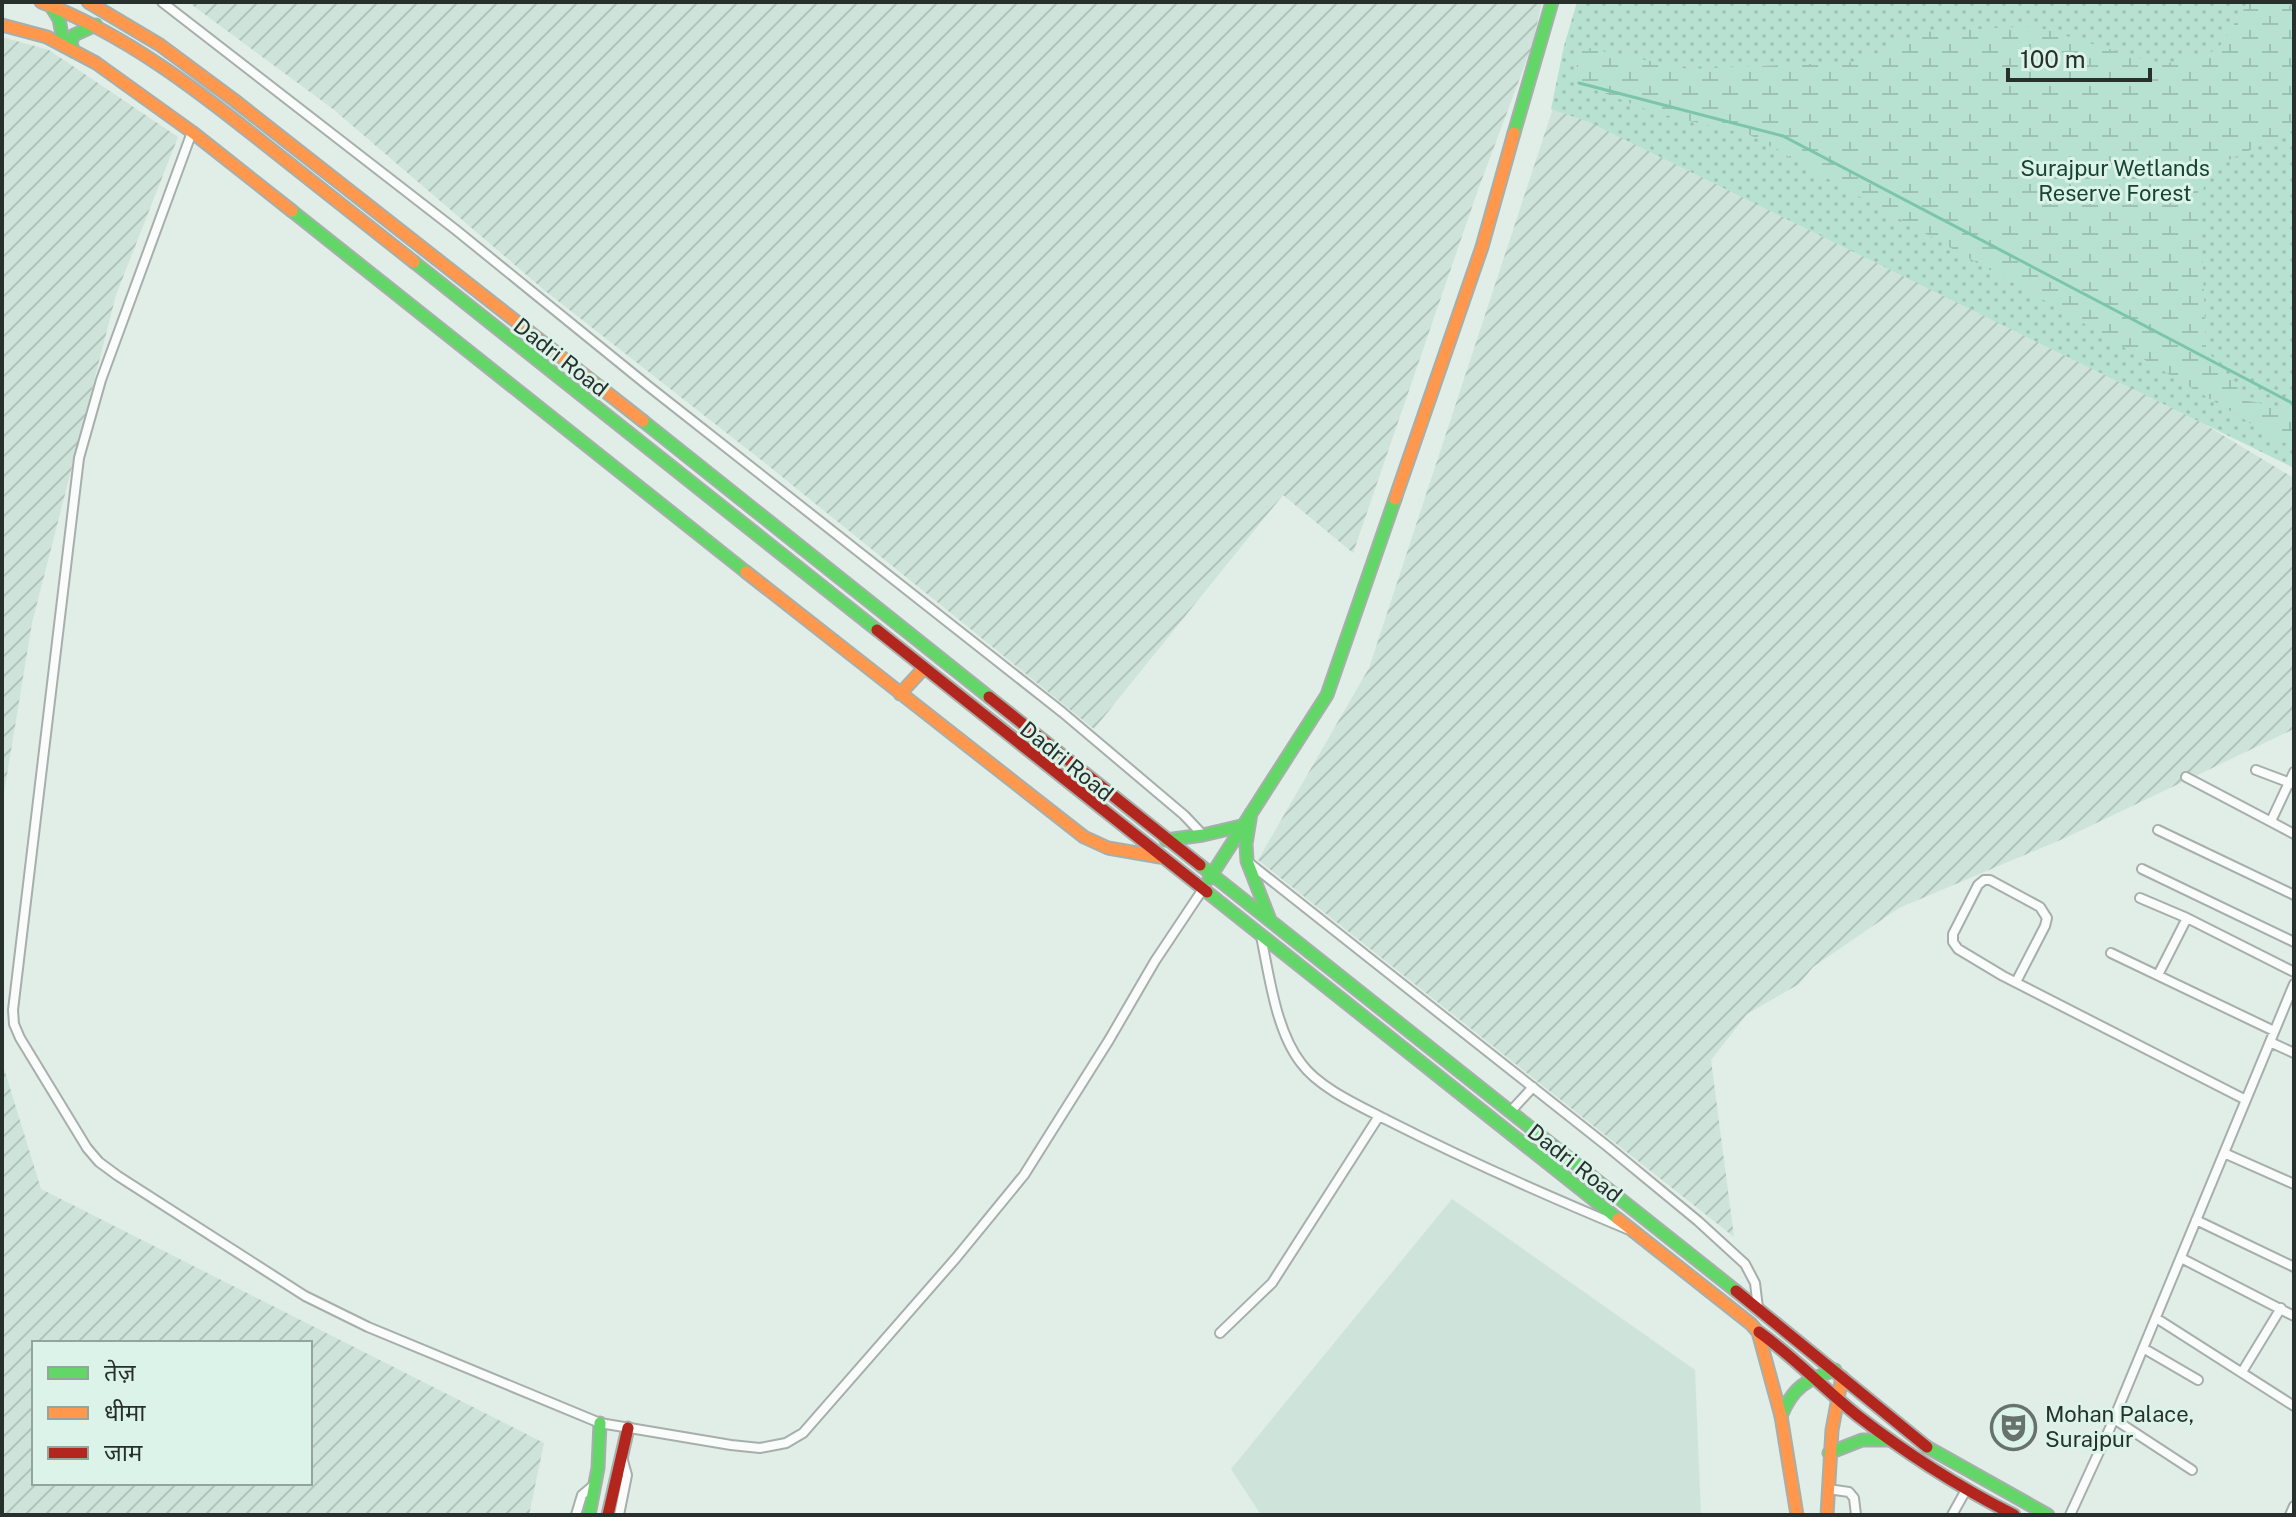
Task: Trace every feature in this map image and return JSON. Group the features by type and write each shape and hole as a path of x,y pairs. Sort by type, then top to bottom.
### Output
{"main road":[{"name":"Dadri Road","path":"88,2 160,45 234,100 1271,923 1516,1106 1935,1453 2048,1515"},
{"path":"1203,889 1327,695 1482,247 1552,2"},
{"name":"Dadri Road","path":"46,4 96,25 156,61 218,107 1773,1341 1837,1398 1940,1476 2014,1515"},
{"path":"46,4 59,19 68,48"},
{"path":"2,25 47,37 96,63 192,132 1084,837 1108,848 1165,858"},
{"path":"68,48 74,35 96,25"},
{"path":"900,694 924,668"},
{"path":"1251,813 1246,844 1247,861 1271,923"},
{"path":"1166,840 1241,826"},
{"path":"1755,1328 1781,1416 1797,1515"},
{"path":"1781,1416 1788,1398 1803,1382 1814,1377 1838,1374 1829,1453 1827,1515"},
{"path":"589,1515 596,1484 600,1423"},
{"path":"608,1515 628,1428"},
{"path":"1829,1453 1862,1440 1891,1440"}],"street":[{"path":"162,2 456,230 647,385 1062,712 1184,815 1203,835"},
{"path":"192,132 101,380 79,458 13,1010 14,1024 20,1038 87,1148 99,1162 305,1296 368,1327 600,1423 731,1445 760,1448 786,1443 803,1433 1024,1175 1102,1053 1155,961 1203,889"},
{"path":"2256,770 2292,784"},
{"path":"2271,821 2292,784 2294,772"},
{"path":"2186,777 2294,834"},
{"path":"2158,830 2294,895"},
{"path":"1247,861 1698,1221 1745,1264 1755,1283 1758,1308"},
{"path":"2142,869 2294,942"},
{"path":"2016,982 2047,918 2040,907 1990,880 1984,880 1978,885 1953,934 1953,942 1958,949 2016,982 2246,1100"},
{"path":"2140,898 2294,972"},
{"path":"2158,975 2187,918"},
{"path":"1261,935 1271,987 1290,1048 1314,1076 1352,1102 1504,1178 1637,1233"},
{"path":"2111,953 2274,1031"},
{"path":"2070,1515 2114,1419 2294,984"},
{"path":"2270,1042 2294,1053"},
{"path":"1516,1106 1533,1087"},
{"path":"1220,1333 1272,1283 1379,1116"},
{"path":"2224,1153 2294,1184"},
{"path":"2196,1220 2294,1267"},
{"path":"2181,1258 2294,1316"},
{"path":"2242,1372 2281,1308"},
{"path":"2156,1318 2294,1406"},
{"path":"2143,1348 2198,1380"},
{"path":"2114,1419 2192,1470"},
{"path":"619,1515 627,1475 622,1456"},
{"path":"576,1515 582,1495 596,1484"},
{"path":"1828,1489 1849,1492 1854,1498 1856,1515"},
{"path":"1952,1515 1966,1490"},
{"path":"2290,1515 2294,1506"}],"shaded area":[{"path":"188,2 1542,2 1533,43 1479,187 1353,553 1283,495 1094,729 770,467 544,290 333,109"},
{"path":"2,37 49,50 178,137 116,295 32,623 2,805"},
{"path":"1558,93 1756,154 2294,478 2294,729 2065,838 1899,908 1813,967 1799,984 1747,1014 1711,1060 1734,1237 1258,860 1369,668"},
{"path":"2,1062 41,1189 544,1443 529,1515 2,1515"},
{"path":"1452,1199 1695,1370 1701,1515 1261,1515 1231,1469"}],"green space":[{"name":"Surajpur Wetlands Reserve Forest","path":"1577,2 2294,2 2294,468 1589,122 1551,109"},
{"path":"2283,2 2294,8 2294,130 2211,168 2200,198 2206,349 2248,401 2294,409 2294,448 2063,311 1750,135 1652,112 1579,83 1574,45 1688,69 1857,62 1922,32 2034,26 2161,65 2217,50 2248,3"}],"waterway":[{"path":"1579,83 1783,136 2294,404"}],"traffic: fast":[{"path":"1514,133 1552,2"},
{"path":"51,6 59,19 64,46"},
{"path":"73,51 71,42 74,35 96,25"},
{"path":"292,211 746,572"},
{"path":"414,262 877,630"},
{"path":"643,421 989,697"},
{"path":"1209,879 1327,695 1395,499"},
{"path":"1251,813 1246,844 1247,861 1270,920"},
{"path":"1166,840 1241,826"},
{"path":"1200,865 1736,1291"},
{"path":"1207,892 1618,1219"},
{"path":"1781,1416 1796,1391 1816,1377 1835,1370"},
{"path":"589,1515 598,1468 600,1423"},
{"path":"1829,1453 1862,1440 1890,1440"},
{"path":"1927,1447 2048,1515"}],"traffic: slow":[{"path":"41,2 102,30 159,64 414,262"},
{"path":"88,2 160,45 234,100 643,421"},
{"path":"2,25 47,37 96,63 192,132 292,211"},
{"path":"1395,499 1482,247 1514,133"},
{"path":"746,572 1084,837 1108,848 1160,857"},
{"path":"900,694 924,668"},
{"path":"1618,1219 1758,1332 1781,1416 1797,1515"},
{"path":"1827,1515 1832,1430 1842,1377"}],"traffic: jam":[{"path":"877,630 1207,892"},
{"path":"989,697 1200,865"},
{"path":"1736,1291 1927,1447"},
{"path":"1759,1332 1895,1444 2014,1515"},
{"path":"608,1515 628,1428"}],"place":[{"name":"Mohan Palace, Surajpur","path":"2014,1427"}]}
